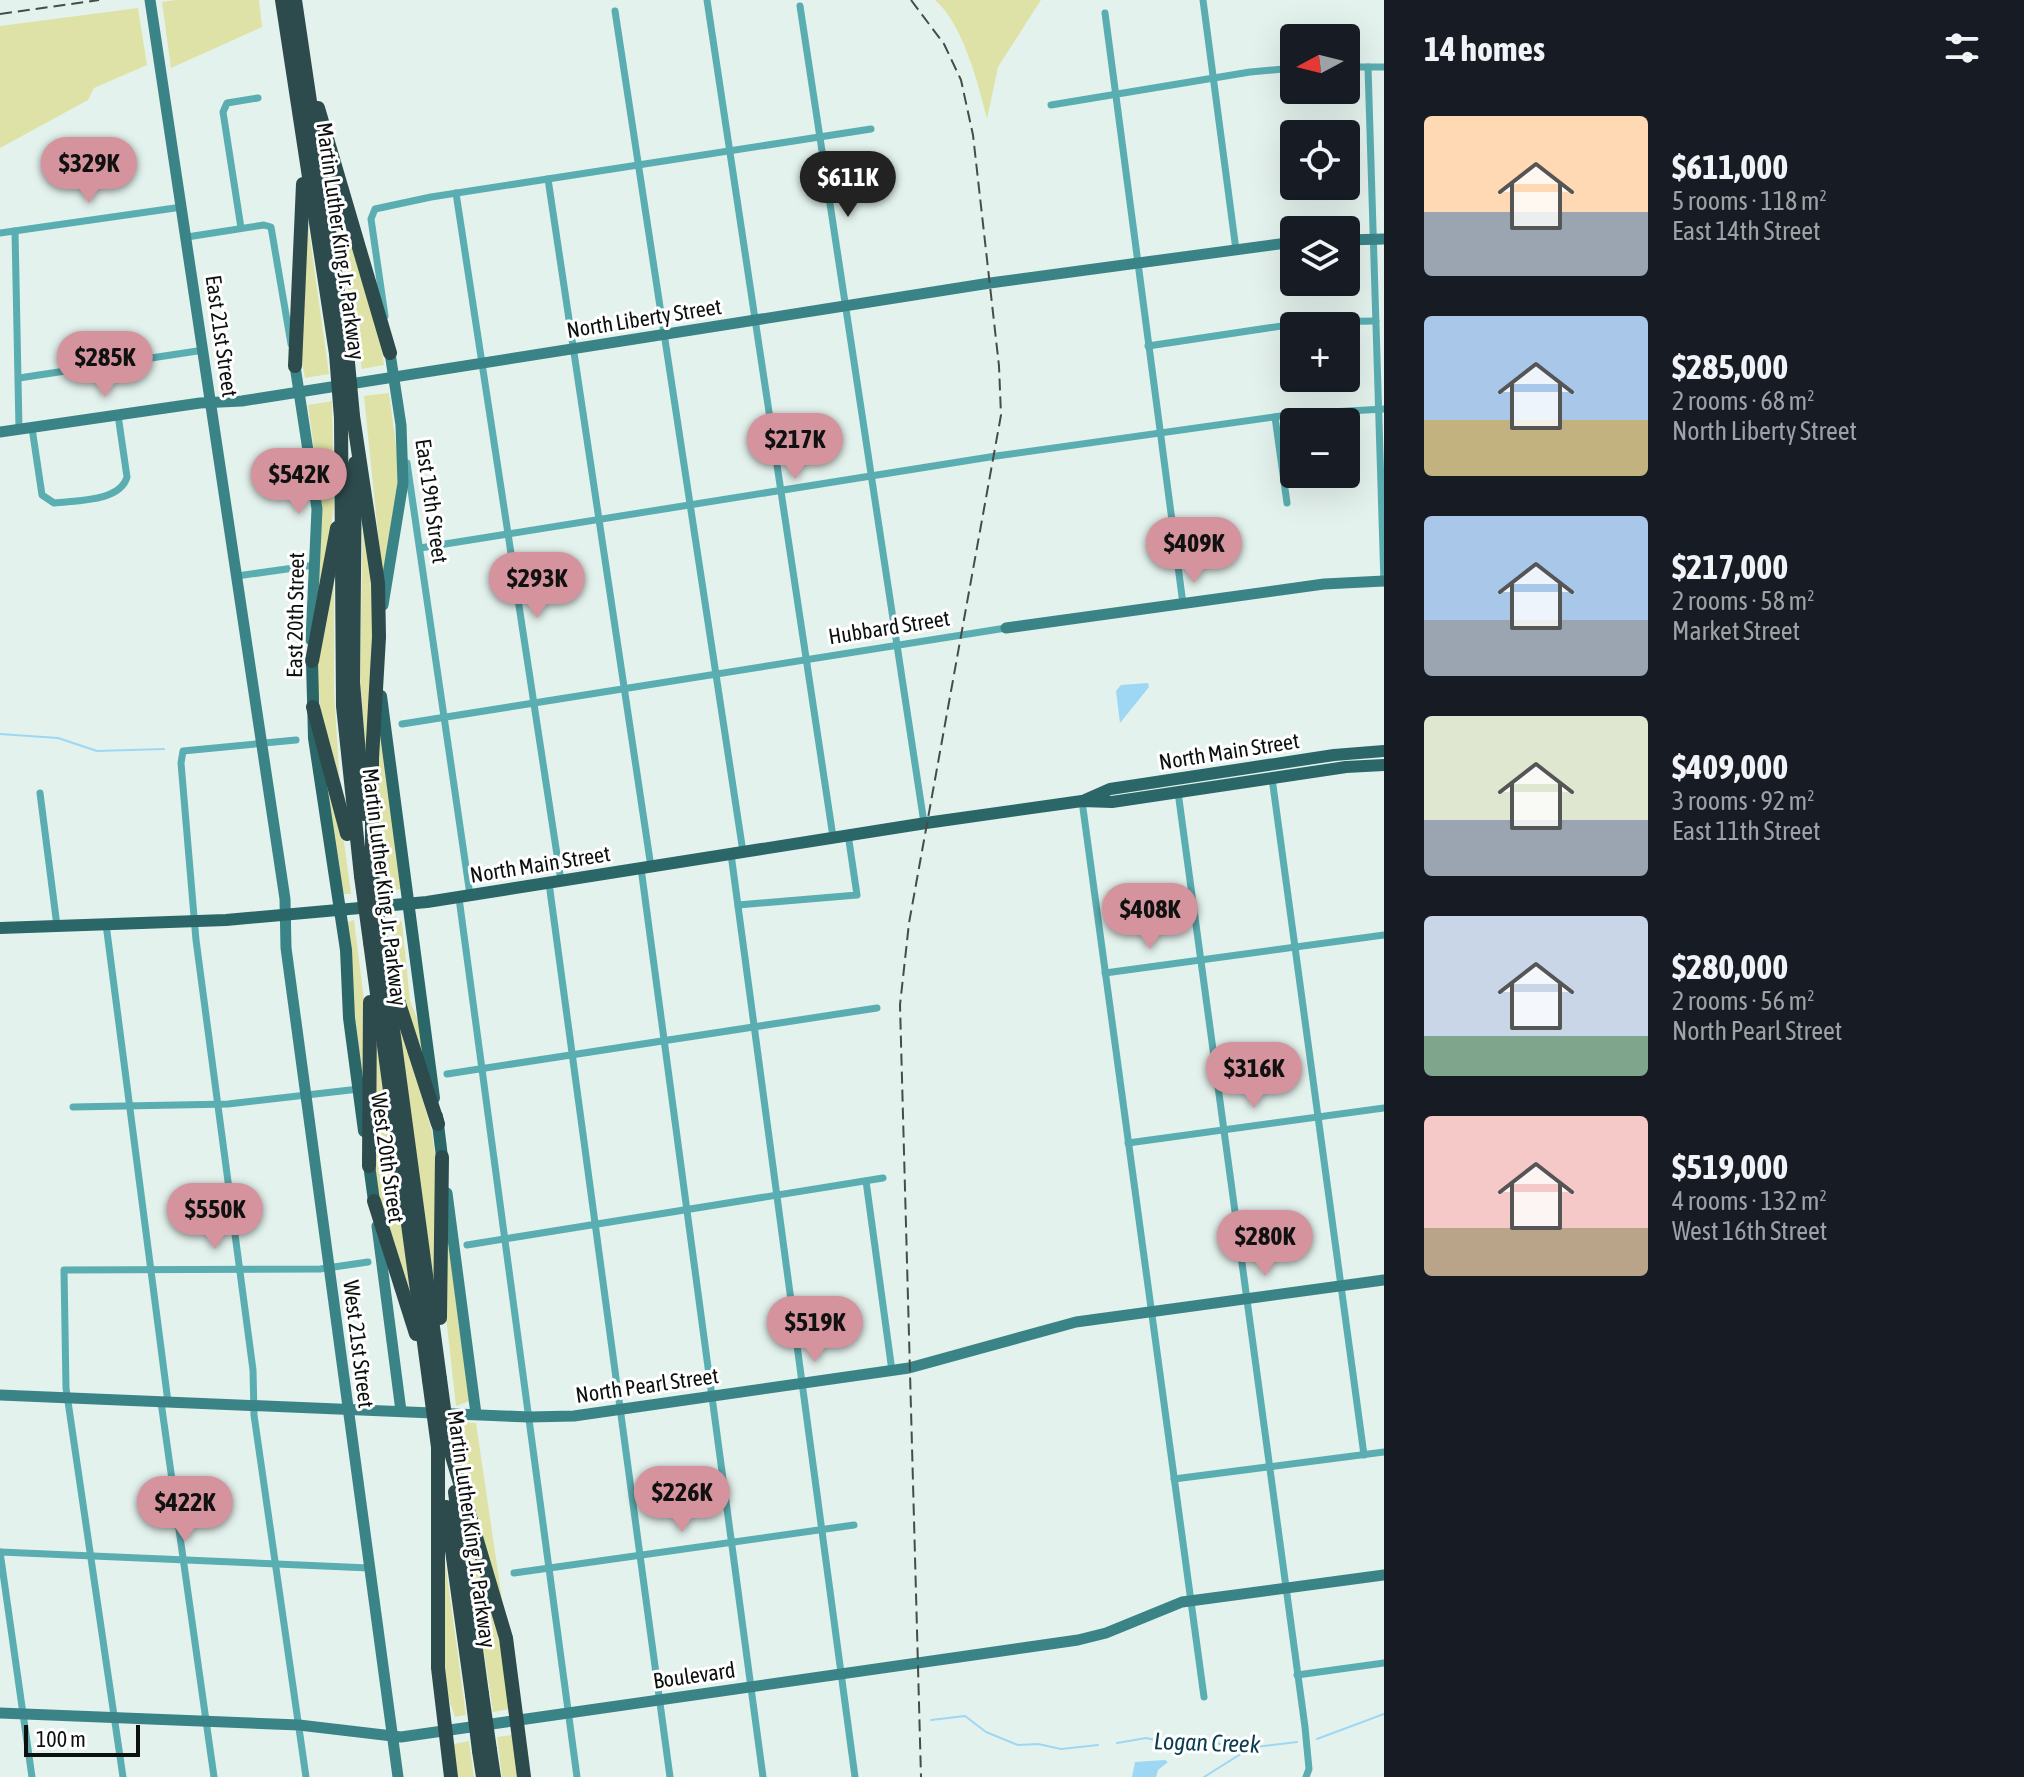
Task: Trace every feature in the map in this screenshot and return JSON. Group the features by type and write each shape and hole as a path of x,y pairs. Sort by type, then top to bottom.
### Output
{"highway":[{"name":"Martin Luther King Jr. Parkway","path":"282,0 298,63"},
{"name":"Martin Luther King Jr. Parkway","path":"295,0 298,63 341,353 347,417 354,709 365,874"},
{"path":"298,63 390,353"},
{"path":"295,366 303,194 298,63"},
{"name":"Martin Luther King Jr. Parkway","path":"347,417 343,706 426,1359 435,1379"},
{"path":"347,417 376,565 379,637 365,874"},
{"path":"312,661 337,525 344,513"},
{"path":"313,707 351,848 365,874"},
{"name":"Martin Luther King Jr. Parkway","path":"374,944 477,1694 484,1750 483,1777"},
{"path":"374,944 438,1124"},
{"path":"369,1166 374,944"},
{"path":"435,1379 442,1157"},
{"path":"374,1201 426,1359"},
{"path":"444,1447 500,1614 524,1777"},
{"path":"444,1447 437,1631 451,1777"},
{"name":"Martin Luther King Jr. Parkway","path":"484,1750 494,1777"}],"main road":[{"path":"379,637 384,737 442,1157"},
{"name":"East 20th Street","path":"312,661 313,707 339,911"},
{"name":"North Main Street","path":"1082,801 1110,789 1334,755 1384,751"},
{"name":"North Main Street","path":"0,928 196,922 409,904 924,823 1082,801 1112,802 1384,765"},
{"name":"West 20th Street","path":"339,911 346,950 349,1018 374,1201"}],"street":[{"name":"East 21st Street","path":"150,0 263,746 285,916"},
{"path":"707,0 833,837"},
{"path":"1203,0 1236,250"},
{"path":"800,6 924,823"},
{"path":"615,11 716,675 737,853 738,905 855,1777"},
{"path":"1105,13 1183,604"},
{"path":"1360,67 1384,67"},
{"path":"1368,67 1379,239 1376,321 1384,582"},
{"path":"1051,105 1280,70"},
{"path":"187,237 241,228 223,112 227,103 258,98"},
{"path":"670,1777 573,1055 534,703 456,193 871,129"},
{"path":"548,179 625,689 664,1040 763,1777"},
{"name":"East 19th Street","path":"456,193 375,209 371,219 443,718 504,1239 577,1777"},
{"path":"0,233 182,207"},
{"name":"East 20th Street","path":"241,228 271,227 301,392 316,498 312,661"},
{"path":"15,231 19,429"},
{"name":"North Liberty Street","path":"0,432 301,392 990,283 1280,244"},
{"path":"1148,346 1308,322 1376,321"},
{"path":"19,378 204,350"},
{"path":"420,548 872,476 1275,417 1381,410"},
{"path":"32,428 42,495 54,503 114,494 124,487 127,477 118,415"},
{"path":"1275,417 1287,503"},
{"path":"379,637 401,509 401,425"},
{"path":"237,576 315,565"},
{"name":"Hubbard Street","path":"402,724 1006,628 1324,584 1384,582"},
{"path":"296,740 263,746 183,751 196,922 217,1104 275,1563 306,1777"},
{"path":"1272,778 1364,1455"},
{"path":"1178,792 1309,1763 1307,1776"},
{"path":"40,793 57,926"},
{"path":"1082,801 1204,1697"},
{"path":"738,905 857,895 848,834"},
{"name":"West 21st Street","path":"285,916 306,1097 398,1777"},
{"path":"106,924 183,1559 214,1777"},
{"path":"1105,973 1384,935"},
{"path":"447,1074 877,1008"},
{"path":"73,1107 217,1104 359,1089"},
{"path":"1128,1143 1384,1108"},
{"path":"442,1157 476,1414"},
{"path":"467,1245 883,1178"},
{"path":"866,1181 892,1371"},
{"name":"West 20th Street","path":"374,1201 401,1411"},
{"path":"123,1777 69,1398 64,1270 329,1267 368,1262"},
{"name":"North Pearl Street","path":"0,1395 529,1417 621,1410 892,1371 1051,1327 1384,1280"},
{"path":"1174,1479 1384,1452"},
{"path":"514,1573 854,1525"},
{"path":"32,1777 0,1552 369,1568"},
{"name":"Boulevard","path":"0,1713 299,1725 392,1736 445,1731 1078,1640 1106,1633 1190,1600 1384,1575"},
{"path":"1297,1675 1384,1663"}],"green space":[{"path":"259,0 262,27 171,68 162,2"},
{"path":"935,0 1041,0 998,67 987,119 961,39 954,24"},
{"path":"138,8 147,65 94,88 88,100 0,148 0,26"},
{"path":"321,138 381,344 384,365 362,369"},
{"path":"308,224 329,374 305,378 301,358"},
{"path":"389,393 400,476 383,584 364,396"},
{"path":"332,401 334,506 318,610 319,485 308,405"},
{"path":"363,508 375,590 366,758 360,678"},
{"path":"334,567 334,691 340,787 321,714 316,669"},
{"path":"377,691 401,889 387,891 378,829"},
{"path":"320,741 344,842 351,894 342,894"},
{"path":"395,916 402,922 410,1001 420,1026 430,1091 399,982 391,917"},
{"path":"354,920 365,1008 365,1128 346,923"},
{"path":"395,1002 432,1132 437,1172 434,1287"},
{"path":"376,1021 412,1307 379,1198 373,1158"},
{"path":"444,1214 470,1401 456,1406 444,1299"},
{"path":"459,1422 476,1423 503,1606 467,1483"},
{"path":"462,1503 494,1608 510,1709 493,1712"},
{"path":"442,1538 466,1715 455,1717 444,1685"},
{"path":"512,1735 518,1777 502,1777 497,1737"},
{"path":"469,1741 474,1777 454,1777 454,1744"}],"water":[{"path":"1148,683 1149,687 1120,723 1116,691 1121,685"},
{"path":"1135,1762 1168,1762 1158,1770 1156,1777 1132,1777"}],"waterway":[{"path":"0,734 58,738 97,751 164,749"},
{"name":"Logan Creek","path":"1317,1739 1384,1714"},
{"name":"Logan Creek","path":"931,1720 965,1716 986,1732 1018,1745 1038,1744 1061,1749 1098,1745"},
{"name":"Logan Creek","path":"1117,1743 1146,1738 1165,1742 1198,1738 1239,1749 1297,1742"},
{"path":"1204,1777 1247,1750"}],"railway":[{"path":"0,14 99,0"},
{"path":"911,0 944,44 961,80 973,135 999,366 1001,415 909,923 900,1005 921,1777"}]}
